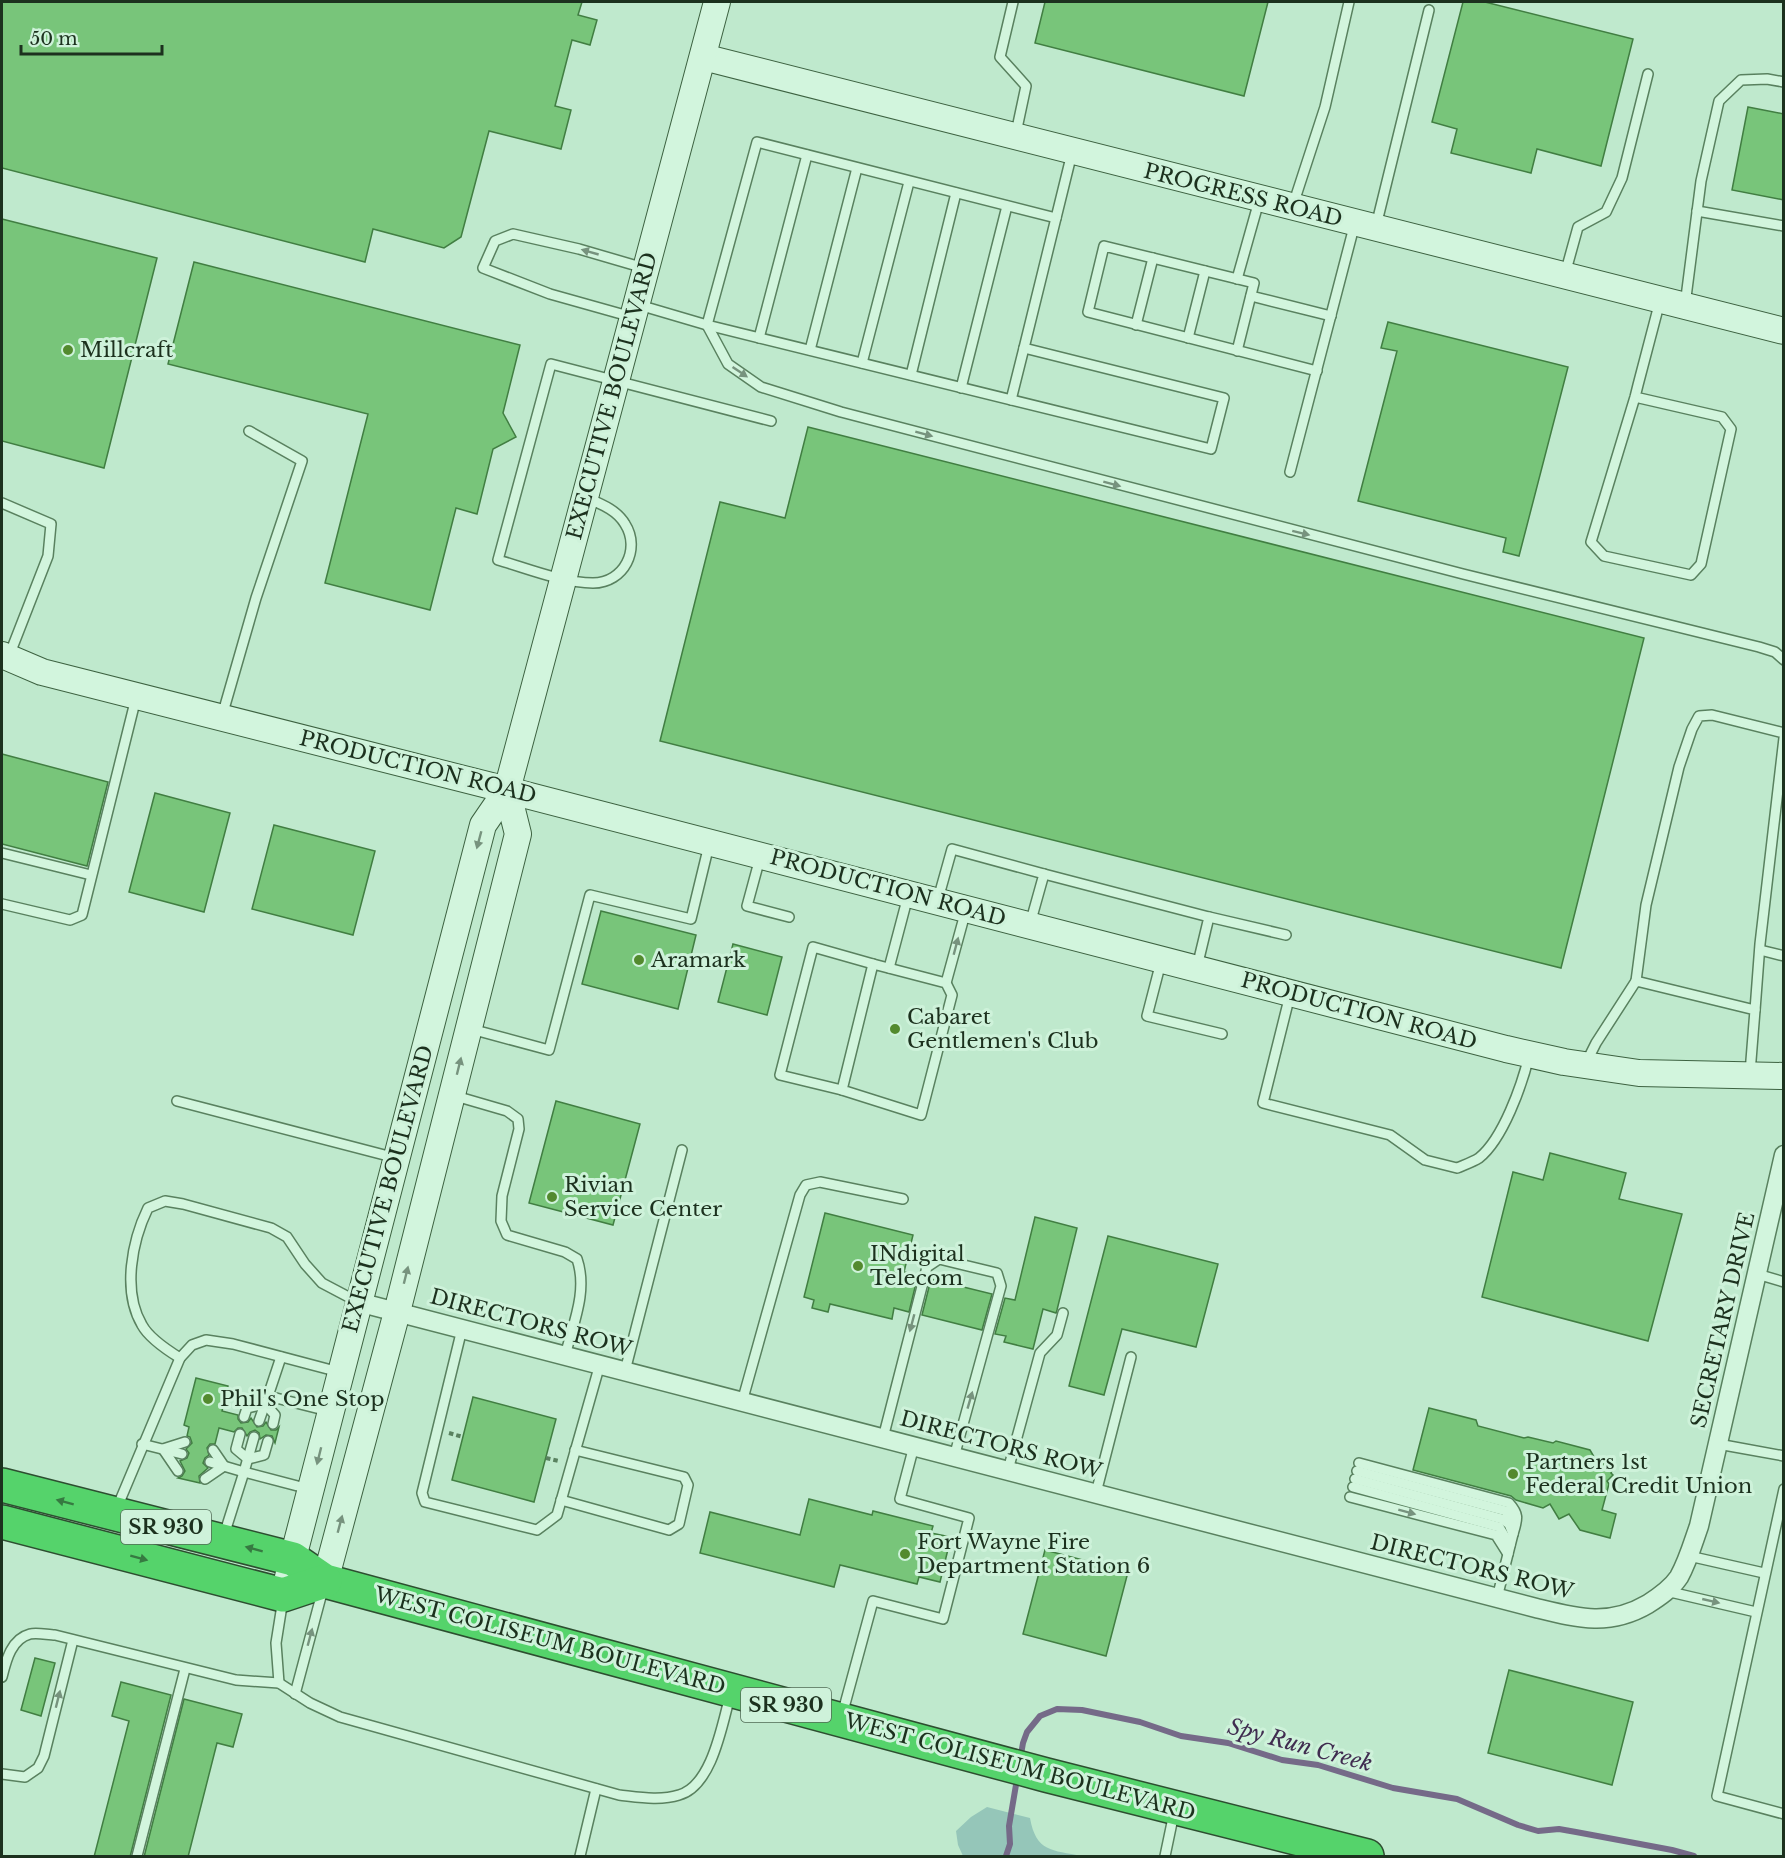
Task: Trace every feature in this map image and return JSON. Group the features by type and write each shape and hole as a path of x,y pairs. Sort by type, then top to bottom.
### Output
{"highway":[{"name":"WEST COLISEUM BOULEVARD","path":"2,1485 293,1559 325,1581 1046,1775 1367,1857"},
{"name":"SR 930","path":"2,1522 283,1595"},
{"path":"283,1595 325,1581"}],"main road":[{"name":"EXECUTIVE BOULEVARD","path":"283,1595 483,825 507,790 717,2"},
{"name":"PROGRESS ROAD","path":"703,57 1784,331"},
{"name":"PRODUCTION ROAD","path":"5,656 42,672 1530,1054 1639,1072 1784,1076"},
{"name":"EXECUTIVE BOULEVARD","path":"325,1581 397,1312 518,834 507,790"}],"street":[{"name":"SECRETARY DRIVE","path":"1634,1612 1660,1597 1678,1579 1699,1526 1784,1155"},
{"name":"DIRECTORS ROW","path":"358,1302 1574,1617 1604,1619 1634,1612"}],"lane":[{"path":"1013,2 1000,57 1026,86 1015,137"},
{"path":"1292,207 1325,108 1349,2"},
{"path":"1290,472 1331,316 1365,226 1429,10"},
{"path":"1565,277 1578,227 1606,212 1622,178 1648,75"},
{"path":"1685,307 1701,181 1719,101 1741,80 1767,79 1784,82"},
{"path":"1056,218 757,142 707,325 728,364 761,387 818,405 1226,513 1759,647 1775,652 1784,660"},
{"path":"1011,400 1073,151"},
{"path":"759,338 807,155"},
{"path":"810,350 857,168"},
{"path":"862,363 909,182"},
{"path":"911,375 956,193"},
{"path":"1237,279 1259,199"},
{"path":"961,388 1008,206"},
{"path":"1697,211 1784,226"},
{"path":"646,268 579,249 513,234 495,241 483,267 550,294 707,325 1210,449 1224,398 1024,348"},
{"path":"1237,351 1254,283 1104,246 1088,312 1136,325 1237,351 1317,371"},
{"path":"1136,325 1153,258"},
{"path":"1188,338 1205,271"},
{"path":"1251,296 1331,316"},
{"path":"1635,397 1722,417 1731,429 1701,564 1691,576 1604,556 1591,542 1635,397 1660,301"},
{"path":"585,496 610,509 624,522 632,537 631,554 624,570 615,578 594,583 563,578 498,560 551,364 771,421"},
{"path":"221,718 256,598 302,461 249,431"},
{"path":"2,503 51,524 48,556 5,656"},
{"path":"2,903 70,920 82,915 137,696"},
{"path":"1586,1065 1596,1043 1636,981 1646,905 1679,767 1699,716 1712,715 1784,736 1760,950 1750,1075"},
{"path":"469,1028 549,1050 590,895 692,919 710,842"},
{"path":"938,901 952,849 1286,935"},
{"path":"2,853 91,875"},
{"path":"760,855 747,906 789,917"},
{"path":"1030,925 1044,874"},
{"path":"889,968 909,894"},
{"path":"946,983 813,947 780,1075 842,1090 921,1115 952,995 946,983 966,909"},
{"path":"1197,969 1209,917"},
{"path":"1760,950 1784,956"},
{"path":"1162,959 1147,1016 1222,1034"},
{"path":"842,1090 873,964"},
{"path":"1636,981 1755,1010"},
{"path":"1291,993 1263,1103 1390,1135 1425,1160 1457,1168 1479,1158 1495,1140 1518,1094 1530,1054"},
{"path":"452,1095 507,1111 518,1119 519,1129 502,1196 501,1221 507,1235 565,1252 577,1259 582,1273 582,1290 565,1356"},
{"path":"177,1101 396,1158"},
{"path":"625,1371 682,1150"},
{"path":"742,1402 800,1195 806,1185 820,1182 903,1199"},
{"path":"180,1358 167,1350 142,1326 132,1297 132,1265 140,1225 148,1208 165,1201 271,1228 287,1237 322,1283 358,1302"},
{"path":"883,1438 927,1267 939,1259 986,1270 997,1274 1001,1286 954,1456"},
{"path":"1757,1274 1784,1282"},
{"path":"1008,1470 1040,1353 1057,1335 1063,1313"},
{"path":"462,1329 422,1493 425,1502 537,1530 556,1515 600,1364"},
{"path":"114,1515 180,1358 192,1345 206,1340 233,1344 340,1372"},
{"path":"259,1421 281,1357"},
{"path":"1096,1493 1131,1357"},
{"path":"267,1400 274,1415 273,1424"},
{"path":"244,1417 247,1408 267,1400 330,1411"},
{"path":"240,1434 236,1449 248,1459"},
{"path":"223,1540 254,1437"},
{"path":"248,1459 264,1455 268,1441"},
{"path":"163,1449 185,1442"},
{"path":"142,1444 182,1454"},
{"path":"1718,1444 1784,1456"},
{"path":"841,1720 873,1600 943,1619 969,1518 900,1499 914,1446"},
{"path":"163,1449 177,1471"},
{"path":"213,1450 224,1466"},
{"path":"561,1500 669,1530 679,1524 688,1485 684,1477 575,1450"},
{"path":"210,1462 310,1490"},
{"path":"205,1479 224,1466"},
{"path":"1356,1475 1502,1519 1514,1531"},
{"path":"1356,1475 1509,1503 1516,1510 1517,1520 1497,1598"},
{"path":"1356,1475 1499,1527 1509,1550"},
{"path":"1784,1489 1717,1796 1784,1814"},
{"path":"1350,1497 1496,1536 1509,1550"},
{"path":"1689,1556 1764,1573"},
{"path":"295,1694 325,1581"},
{"path":"1666,1591 1756,1612"},
{"path":"279,1683 276,1642 283,1595"},
{"path":"2,1677 7,1657 17,1641 31,1634 55,1635 236,1680 279,1683 310,1703 340,1717 619,1795 654,1798 681,1795 700,1782 712,1758 732,1690"},
{"path":"2,1774 25,1777 38,1768 44,1755 73,1640"},
{"path":"136,1857 185,1669"},
{"path":"579,1857 597,1789"},
{"path":"1165,1857 1175,1808"}],"shaded area":[{"path":"987,1807 1030,1818 1036,1837 1047,1848 1082,1856 963,1856 958,1845 956,1831 971,1817"}],"building":[{"path":"2,2 582,2 578,15 597,20 590,45 572,40 555,106 571,110 561,149 489,131 461,237 444,248 373,229 365,262 2,168"},
{"path":"1045,2 1268,2 1244,96 1035,43"},
{"path":"1463,2 1485,2 1633,39 1601,166 1537,149 1531,173 1451,153 1457,129 1432,122"},
{"path":"1748,107 1784,114 1784,200 1732,190"},
{"name":"Millcraft","path":"2,219 157,258 104,468 2,441"},
{"path":"194,262 520,345 503,413 516,437 493,449 477,514 456,508 430,610 325,583 368,414 168,364"},
{"path":"1388,322 1568,367 1519,556 1503,552 1506,538 1358,501 1397,351 1381,348"},
{"path":"808,427 1644,638 1561,968 660,741 720,502 785,518"},
{"path":"2,754 108,782 87,866 2,844"},
{"path":"155,793 230,813 204,912 129,892"},
{"path":"274,825 375,851 353,935 252,909"},
{"name":"Aramark","path":"601,911 696,935 678,1009 582,984"},
{"path":"733,944 782,957 767,1015 718,1002"},
{"path":"556,1101 640,1124 613,1225 529,1203"},
{"path":"1550,1153 1626,1173 1619,1199 1682,1214 1648,1341 1482,1297 1513,1172 1543,1180"},
{"name":"INdigital Telecom","path":"825,1213 913,1235 904,1272 918,1275 909,1312 894,1308 892,1319 830,1304 828,1312 812,1308 814,1300 804,1297"},
{"path":"1035,1217 1077,1228 1056,1313 1043,1309 1033,1349 1004,1342 1006,1336 995,1334 1005,1298 1015,1300"},
{"path":"1108,1236 1218,1264 1196,1347 1122,1329 1104,1395 1069,1386"},
{"path":"931,1279 992,1294 982,1330 922,1315"},
{"path":"196,1378 228,1386 222,1411 238,1415 241,1423 248,1422 251,1418 257,1427 263,1426 266,1422 271,1430 279,1427 275,1443 272,1436 266,1435 260,1439 259,1433 255,1430 247,1436 242,1428 234,1432 219,1428 215,1444 210,1444 207,1448 209,1455 203,1463 208,1468 199,1476 200,1483 178,1478 185,1471 180,1461 187,1458 189,1453 186,1449 192,1443 190,1437 187,1436 189,1427 184,1425"},
{"path":"473,1397 556,1419 534,1502 452,1480"},
{"name":"Partners 1st Federal Credit Union","path":"1429,1408 1476,1420 1478,1426 1524,1438 1553,1443 1556,1441 1590,1450 1597,1462 1614,1467 1611,1473 1613,1475 1607,1481 1609,1484 1602,1510 1616,1514 1610,1538 1580,1530 1569,1514 1559,1519 1550,1504 1543,1508 1516,1500 1511,1496 1413,1470"},
{"path":"809,1499 872,1515 873,1511 933,1526 931,1533 951,1537 940,1582 919,1577 917,1584 840,1565 834,1587 700,1553 710,1512 800,1535"},
{"path":"1045,1550 1128,1572 1106,1656 1023,1634"},
{"path":"35,1658 55,1663 41,1716 21,1710"},
{"path":"1509,1670 1633,1702 1612,1785 1488,1753"},
{"path":"121,1682 171,1695 130,1857 94,1857 129,1721 112,1716"},
{"path":"184,1699 242,1714 233,1747 217,1743 188,1857 144,1857"}],"waterway":[{"name":"Spy Run Creek","path":"1020,1760 1027,1732 1040,1716 1057,1709 1082,1710 1140,1722 1181,1736 1228,1743 1282,1760 1318,1765 1393,1788 1457,1799 1538,1831 1559,1829 1694,1856"},
{"name":"Spy Run Creek","path":"1006,1856 1010,1844 1009,1826 1017,1779"}],"place":[{"name":"Millcraft","path":"68,350"},
{"name":"Aramark","path":"639,960"},
{"name":"Cabaret Gentlemen's Club","path":"895,1029"},
{"name":"Rivian Service Center","path":"552,1197"},
{"name":"INdigital Telecom","path":"858,1266"},
{"name":"Phil's One Stop","path":"208,1399"},
{"name":"Partners 1st Federal Credit Union","path":"1513,1474"},
{"name":"Fort Wayne Fire Department Station 6","path":"905,1554"}]}
